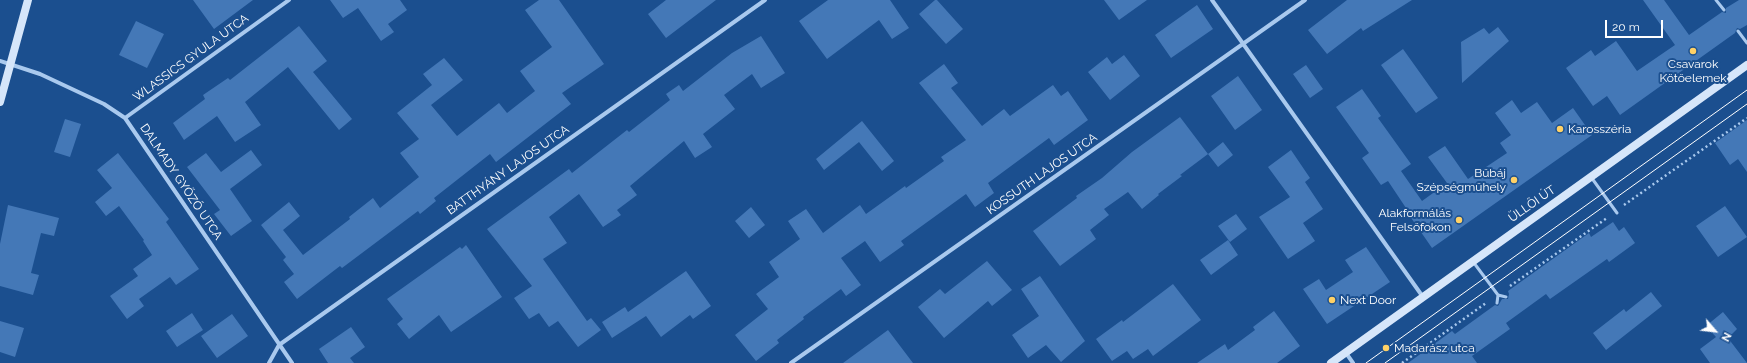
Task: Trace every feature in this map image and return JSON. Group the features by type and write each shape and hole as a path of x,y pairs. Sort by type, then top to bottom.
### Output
{"main road":[{"path":"0,102 28,0"},
{"name":"ÜLLŐI ÚT","path":"1331,363 1747,65"}],"street":[{"name":"WLASSICS GYULA UTCA","path":"125,118 289,0"},
{"name":"BATTHYÁNY LAJOS UTCA","path":"269,363 279,345 765,0"},
{"path":"1212,0 1423,296"},
{"name":"KOSSUTH LAJOS UTCA","path":"791,363 1305,0"},
{"name":"DALMADY GYŐZŐ UTCA","path":"0,61 40,74 104,104 125,118 292,363"},
{"path":"1346,352 1353,363"}],"lane":[{"path":"1716,0 1724,10"},
{"path":"1738,31 1747,43"},
{"path":"1591,177 1616,212"},
{"path":"1472,261 1498,295 1506,298"},
{"path":"1497,303 1498,295"}],"path":[{"path":"1402,363 1747,118"}],"building":[{"path":"193,0 253,0 214,29"},
{"path":"330,0 400,0 407,10 388,24 394,32 381,41 358,8 343,18"},
{"path":"539,0 559,0 604,64 562,93 571,104 496,162 490,154 434,198 436,201 420,214 418,211 342,268 340,266 297,299 284,282 294,274 283,260 286,257 261,225 289,202 300,216 283,230 303,255 350,219 349,217 373,198 380,208 419,177 400,153 419,139 397,113 432,85 423,74 444,58 463,80 431,105 457,136 499,103 507,113 535,91 520,71 552,47 525,10"},
{"path":"666,0 716,0 666,38 648,14"},
{"path":"828,0 890,0 909,28 892,39 879,20 827,59 799,21"},
{"path":"935,0 937,0 963,29 946,44 919,14"},
{"path":"1104,0 1147,0 1119,20"},
{"path":"1347,0 1412,0 1363,31 1361,28 1327,54 1308,30"},
{"path":"1643,0 1664,0 1689,35 1722,12 1726,13 1726,8 1739,0 1747,0 1747,25 1740,29 1737,28 1735,33 1620,115 1607,96 1593,106 1566,68 1591,50 1595,56 1616,41 1637,71 1675,45"},
{"path":"1197,5 1213,29 1171,58 1155,35"},
{"path":"136,21 164,34 147,68 119,55"},
{"path":"299,26 327,61 313,72 352,119 339,130 288,67 245,102 261,125 235,142 217,116 184,140 173,123 205,99 203,95 228,78 230,80"},
{"path":"1498,27 1509,41 1462,83 1461,42 1484,28 1489,34"},
{"path":"761,36 785,73 761,88 752,74 724,95 735,109 703,134 712,147 695,158 684,141 630,186 637,195 617,210 621,215 603,227 579,194 549,217 567,243 543,259 587,321 591,318 601,330 578,347 558,321 549,327 539,313 529,319 514,298 532,286 487,229 569,169 572,173 627,130 629,132 670,100 666,94 679,85 683,91 732,53"},
{"path":"1403,49 1438,98 1416,113 1381,65"},
{"path":"1124,55 1140,76 1110,100 1088,72 1107,57 1112,64"},
{"path":"944,64 958,83 951,88 982,126 1004,109 1010,116 1053,85 1061,96 1068,91 1088,120 1054,145 1049,138 988,183 994,193 975,207 966,194 901,241 904,245 880,262 865,241 841,258 861,285 846,296 841,289 803,317 804,319 777,340 779,343 756,361 735,335 768,309 756,294 779,277 769,262 800,239 788,221 806,209 823,233 860,205 866,214 905,186 906,188 944,161 941,157 966,140 919,83"},
{"path":"1306,65 1323,89 1310,98 1293,74"},
{"path":"1238,76 1262,110 1235,130 1211,96"},
{"path":"1362,89 1381,116 1378,118 1411,164 1401,171 1422,201 1447,183 1428,157 1445,146 1468,179 1507,153 1500,143 1511,135 1495,113 1512,100 1521,113 1537,102 1552,123 1573,108 1592,135 1432,248 1388,181 1381,185 1362,158 1369,153 1336,107"},
{"path":"1180,117 1208,154 1180,175 1182,176 1158,194 1159,195 1142,209 1128,192 1104,209 1109,215 1090,230 1096,239 1060,266 1033,231 1077,198 1076,196 1102,178 1132,152"},
{"path":"65,119 81,124 70,157 54,152"},
{"path":"1747,120 1747,172 1738,159 1730,165 1715,143"},
{"path":"862,121 894,161 882,171 859,142 824,170 816,159"},
{"path":"1223,142 1233,155 1218,167 1208,154"},
{"path":"251,150 262,165 230,189 252,221 231,236 214,214 220,210 187,167 206,153 221,172"},
{"path":"1291,150 1310,178 1305,182 1323,209 1303,223 1315,241 1288,259 1259,217 1290,197 1268,167"},
{"path":"118,153 169,219 166,222 199,269 176,285 170,277 139,299 144,306 127,319 110,296 138,276 133,269 152,255 143,241 144,240 119,206 106,216 95,202 112,188 97,170"},
{"path":"8,205 59,218 54,236 41,233 31,273 39,275 33,295 0,286 0,244"},
{"path":"1725,206 1747,237 1718,257 1696,226"},
{"path":"751,207 765,225 749,238 735,221"},
{"path":"1236,214 1247,229 1230,242 1218,226"},
{"path":"1613,222 1619,231 1624,227 1635,243 1609,262 1607,259 1550,299 1546,294 1506,323 1510,329 1472,356 1477,363 1408,363 1452,331 1455,334 1495,305 1498,306 1502,299 1508,299 1508,291 1589,233 1591,237"},
{"path":"1228,240 1238,255 1211,275 1200,260"},
{"path":"466,245 502,297 451,332 439,315 409,339 397,324 403,319 387,299 460,247 462,249"},
{"path":"1366,247 1390,282 1327,324 1303,289 1319,279 1326,290 1353,272 1345,260"},
{"path":"987,261 1012,290 992,306 988,301 944,338 918,307 940,289 945,294"},
{"path":"686,271 711,306 693,319 690,315 661,337 646,316 612,338 602,322 625,307 628,312"},
{"path":"1040,276 1085,341 1061,362 1046,345 1028,358 1012,335 1039,316 1021,289"},
{"path":"1173,284 1201,320 1153,356 1148,349 1133,359 1127,351 1112,361 1096,339 1122,320 1123,322"},
{"path":"1651,292 1662,306 1606,350 1593,333 1624,309 1626,312"},
{"path":"1274,311 1300,346 1277,363 1197,363 1225,344 1228,350 1255,330 1253,327"},
{"path":"1723,312 1737,329 1728,338 1747,363 1710,363 1700,349 1716,337 1706,326"},
{"path":"192,313 203,330 177,347 166,331"},
{"path":"232,314 248,336 217,358 201,336"},
{"path":"0,321 24,328 15,357 0,352"},
{"path":"351,327 365,347 350,358 354,363 328,363 319,349"},
{"path":"888,330 913,363 843,363 869,344"}],"tram line":[{"path":"1366,363 1747,90"},
{"path":"1385,363 1747,104"}],"place":[{"name":"Csavarok Kötőelemek","path":"1693,51"},
{"name":"Karosszéria","path":"1560,129"},
{"name":"Bűbáj Szépségműhely","path":"1514,180"},
{"name":"Alakformálás Felsőfokon","path":"1459,220"},
{"name":"Next Door","path":"1332,300"},
{"name":"Madarász utca","path":"1386,348"}]}
